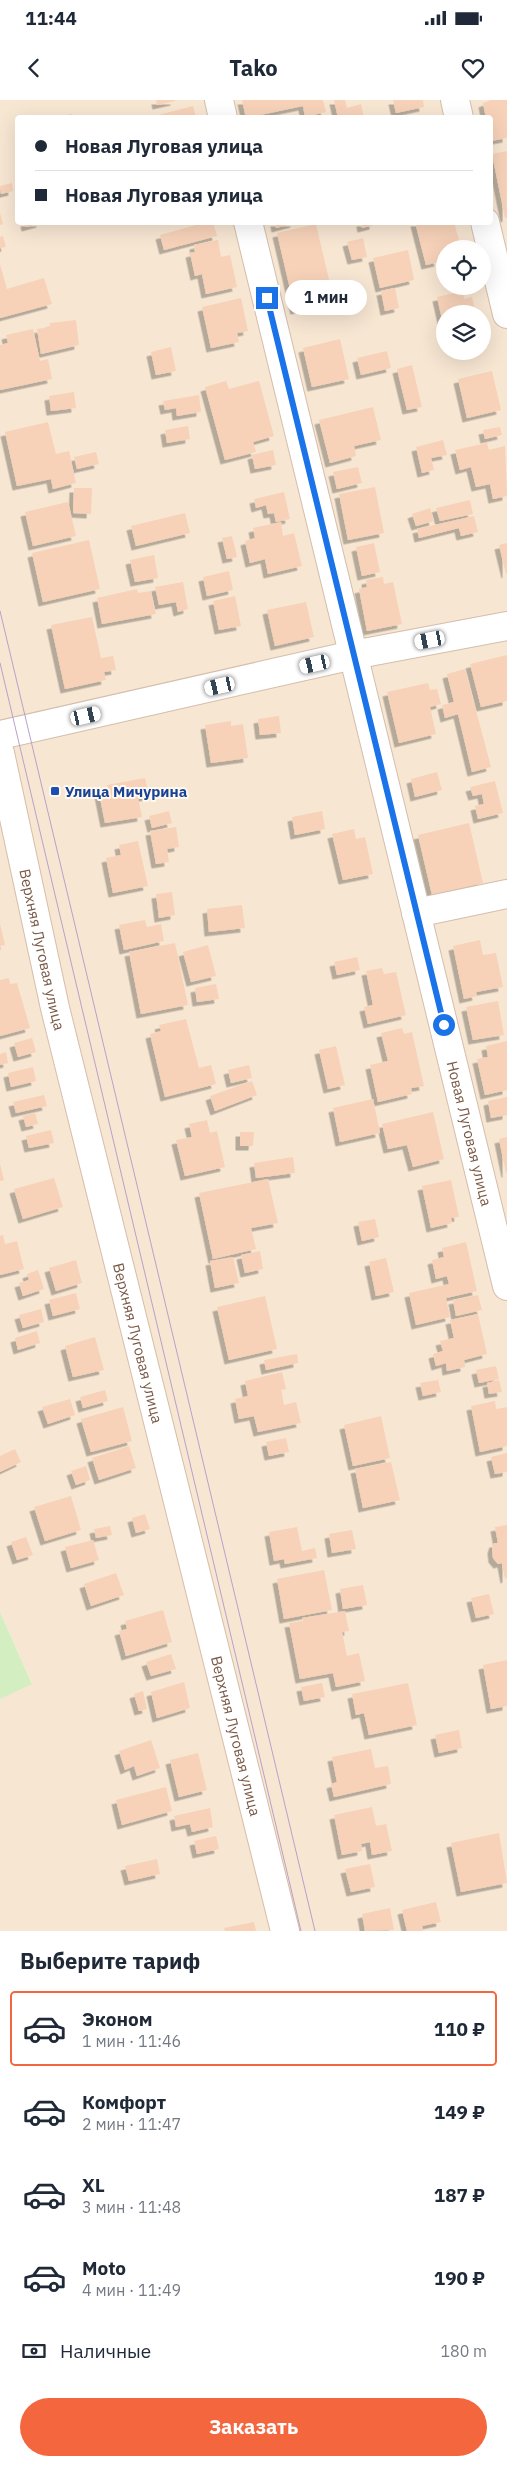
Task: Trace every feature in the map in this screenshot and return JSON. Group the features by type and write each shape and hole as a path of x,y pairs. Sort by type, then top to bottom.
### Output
{"street":[{"path":"219,100 222,115"},
{"path":"455,100 459,115"},
{"name":"Новая Луговая улица","path":"249,225 507,1286"},
{"path":"486,225 507,314"},
{"path":"0,735 353,655 507,626"},
{"name":"Верхняя Луговая улица","path":"0,753 56,1008 285,1931"},
{"path":"416,913 507,894"}],"shaded area":[{"path":"0,100 507,100 507,1931 0,1931 0,1699 32,1683 0,1612"}],"green space":[{"path":"0,1612 32,1684 0,1699"}],"building":[{"path":"156,100 175,100 175,101 157,105"},
{"path":"242,100 323,100 326,112 305,115 303,106 260,115 245,115"},
{"path":"334,100 345,100 347,108 361,104 363,115 337,115"},
{"path":"393,100 423,100 424,107 396,113"},
{"path":"491,100 507,100 507,138 493,141 493,115 485,115 483,103"},
{"path":"193,106 195,115 159,115"},
{"path":"507,151 507,217 505,218 493,159 493,154"},
{"path":"12,183 13,191 1,194 0,186"},
{"path":"0,213 3,224 0,225"},
{"path":"196,225 214,225 217,236 164,250 160,235"},
{"path":"276,225 287,225 276,228"},
{"path":"316,225 330,284 291,293 277,233"},
{"path":"362,225 374,225 362,228"},
{"path":"416,225 455,225 459,240 436,240 436,263 426,265"},
{"path":"3,236 6,247 0,248 0,237"},
{"path":"363,238 367,257 352,260 347,242"},
{"path":"218,240 221,257 230,255 237,287 206,294 202,274 195,276 190,253 195,252 194,245"},
{"path":"408,250 414,280 380,288 373,258"},
{"path":"0,264 7,289 44,278 52,304 0,318"},
{"path":"336,285 340,300 295,310 291,296"},
{"path":"395,288 399,308 385,311 381,291"},
{"path":"464,295 464,299 472,297 474,305 439,305 437,297"},
{"path":"241,298 248,331 237,333 239,342 211,348 202,307"},
{"path":"76,320 79,345 41,354 37,329 50,327 50,323"},
{"path":"33,329 40,361 48,359 52,379 0,390 0,345 8,343 6,335"},
{"path":"340,339 349,379 312,387 303,348"},
{"path":"171,347 176,371 156,375 151,352"},
{"path":"387,351 391,368 361,375 357,358"},
{"path":"412,365 422,407 407,410 397,369"},
{"path":"492,371 501,410 467,418 458,379"},
{"path":"226,381 229,389 259,381 274,436 253,442 256,452 225,460 205,387"},
{"path":"74,392 76,408 51,411 49,396"},
{"path":"199,395 201,412 177,416 176,408 165,410 163,401"},
{"path":"373,407 381,440 354,446 356,456 330,463 319,420"},
{"path":"48,422 56,454 69,451 76,483 53,489 51,479 17,486 5,432"},
{"path":"188,426 190,439 167,443 165,430"},
{"path":"500,427 502,435 485,439 483,430"},
{"path":"443,440 447,455 431,458 434,470 422,473 416,447"},
{"path":"487,443 489,450 505,446 507,496 493,499 490,484 476,487 471,467 460,470 455,450"},
{"path":"273,450 276,465 255,469 252,455"},
{"path":"96,452 99,464 77,469 74,457"},
{"path":"358,467 362,483 337,489 333,472"},
{"path":"375,487 384,533 348,540 339,494"},
{"path":"74,488 92,488 91,514 73,513"},
{"path":"284,492 290,519 276,522 274,513 268,514 266,505 256,508 254,499"},
{"path":"470,500 473,514 440,521 436,508"},
{"path":"68,502 76,536 33,546 25,512"},
{"path":"430,508 434,521 416,526 412,514"},
{"path":"185,513 190,533 136,546 131,526"},
{"path":"474,516 478,532 461,536 459,528 419,538 417,529"},
{"path":"281,522 283,536 294,533 302,566 268,574 265,559 250,563 245,541 255,538 253,528"},
{"path":"232,536 237,557 227,559 222,538"},
{"path":"89,540 100,589 43,602 32,553"},
{"path":"374,543 380,572 362,576 356,547"},
{"path":"507,543 507,573 506,574 499,545"},
{"path":"154,555 158,578 135,582 130,560"},
{"path":"229,571 233,590 207,596 203,577"},
{"path":"383,577 384,584 393,582 402,624 367,631 359,589 367,587 366,580"},
{"path":"183,582 188,609 178,612 176,602 159,605 155,587"},
{"path":"137,589 138,593 151,591 156,614 102,624 97,598"},
{"path":"235,596 241,626 219,630 213,601"},
{"path":"306,602 314,637 275,646 267,610"},
{"path":"92,617 101,658 113,656 116,670 104,672 106,680 65,689 51,625"},
{"path":"507,655 507,701 481,707 470,664"},
{"path":"465,669 491,767 472,772 458,714 445,718 442,705 454,702 447,674"},
{"path":"428,683 430,690 437,689 441,704 430,707 436,734 399,743 387,692"},
{"path":"279,716 281,733 260,735 258,719"},
{"path":"231,721 231,726 243,724 248,758 211,763 205,725"},
{"path":"437,772 442,790 415,797 411,779"},
{"path":"145,778 149,796 138,798 142,817 105,823 99,793 109,791 107,785"},
{"path":"495,781 503,813 478,819 475,806 484,804 482,794 473,796 470,787"},
{"path":"169,811 172,823 152,828 149,816"},
{"path":"322,811 325,829 295,835 292,817"},
{"path":"469,823 483,883 432,895 418,835"},
{"path":"176,827 179,847 167,849 169,862 156,864 150,831"},
{"path":"354,829 356,839 365,837 373,874 343,880 332,834"},
{"path":"138,841 148,886 113,893 106,858 121,855 119,845"},
{"path":"172,892 175,915 159,918 156,894"},
{"path":"242,905 245,928 209,932 207,909"},
{"path":"145,920 147,927 161,924 164,941 124,950 119,925"},
{"path":"0,924 5,945 0,946"},
{"path":"480,940 483,955 496,953 503,987 476,992 477,996 464,999 453,946"},
{"path":"175,943 188,1005 141,1014 129,952"},
{"path":"208,945 216,976 191,982 183,952"},
{"path":"357,957 360,970 337,975 334,962"},
{"path":"382,968 384,974 396,972 406,1015 368,1024 364,1007 373,1005 366,971"},
{"path":"9,978 10,984 17,983 30,1028 0,1036 0,980"},
{"path":"216,984 219,999 197,1002 195,988"},
{"path":"498,1001 504,1035 473,1040 466,1007"},
{"path":"186,1019 199,1068 211,1065 216,1084 165,1097 150,1034 161,1031 159,1025"},
{"path":"402,1028 404,1034 412,1032 424,1086 411,1088 412,1094 378,1102 370,1065 388,1061 381,1033"},
{"path":"32,1038 36,1052 18,1057 14,1043"},
{"path":"507,1041 507,1090 485,1095 477,1059 488,1057 486,1046"},
{"path":"336,1046 345,1085 328,1089 319,1050"},
{"path":"6,1052 8,1063 0,1065 0,1054"},
{"path":"249,1065 252,1078 231,1083 228,1070"},
{"path":"33,1067 36,1081 11,1087 8,1073"},
{"path":"252,1081 257,1095 215,1111 210,1096"},
{"path":"44,1095 47,1106 16,1113 13,1102"},
{"path":"507,1097 507,1115 491,1118 488,1101"},
{"path":"373,1099 380,1133 340,1142 333,1108"},
{"path":"433,1112 444,1159 413,1167 407,1145 388,1149 382,1124"},
{"path":"35,1113 38,1124 26,1127 23,1116"},
{"path":"207,1120 210,1133 217,1131 225,1167 185,1176 176,1140 192,1137 189,1124"},
{"path":"51,1130 54,1143 29,1148 26,1136"},
{"path":"240,1132 254,1132 253,1146 240,1146"},
{"path":"507,1137 507,1173 506,1173 499,1139"},
{"path":"293,1157 295,1173 256,1178 254,1163"},
{"path":"0,1164 4,1180 0,1181"},
{"path":"54,1178 63,1207 23,1219 14,1189"},
{"path":"268,1179 278,1223 251,1228 256,1249 213,1259 199,1193"},
{"path":"451,1180 459,1217 451,1218 452,1223 431,1228 422,1186"},
{"path":"375,1219 379,1237 362,1241 358,1222"},
{"path":"3,1235 5,1244 17,1241 24,1269 0,1275 0,1236"},
{"path":"466,1242 477,1291 446,1298 450,1317 416,1325 409,1293 449,1284 447,1276 436,1279 432,1260 444,1257 442,1248"},
{"path":"260,1251 263,1269 245,1273 241,1255"},
{"path":"233,1257 239,1283 215,1288 210,1261"},
{"path":"386,1258 394,1292 376,1296 369,1262"},
{"path":"76,1260 82,1283 56,1291 49,1268"},
{"path":"38,1270 44,1289 23,1296 19,1283 29,1280 27,1274"},
{"path":"76,1293 80,1309 53,1316 49,1300"},
{"path":"478,1295 482,1310 456,1316 453,1300"},
{"path":"265,1296 277,1349 229,1360 217,1307"},
{"path":"41,1309 44,1322 23,1328 19,1315"},
{"path":"478,1314 487,1354 464,1360 465,1367 447,1371 446,1363 436,1366 433,1354 443,1351 440,1341 454,1338 450,1320"},
{"path":"37,1331 40,1343 18,1350 15,1338"},
{"path":"95,1337 104,1370 73,1377 65,1346"},
{"path":"297,1354 298,1363 266,1370 264,1360"},
{"path":"496,1366 499,1379 479,1383 476,1370"},
{"path":"282,1372 286,1389 281,1390 284,1405 296,1402 301,1423 258,1432 254,1416 239,1419 235,1399 248,1396 245,1381"},
{"path":"438,1380 441,1392 423,1396 420,1383"},
{"path":"499,1380 502,1392 489,1394 487,1383"},
{"path":"105,1390 108,1401 83,1408 80,1397"},
{"path":"70,1399 75,1415 48,1424 42,1407"},
{"path":"495,1401 496,1409 507,1407 507,1446 480,1452 471,1406"},
{"path":"123,1407 132,1441 91,1452 81,1419"},
{"path":"381,1416 390,1458 353,1466 344,1425"},
{"path":"286,1438 289,1452 269,1456 266,1442"},
{"path":"129,1446 136,1468 99,1480 92,1458"},
{"path":"15,1449 21,1462 0,1472 0,1456"},
{"path":"507,1453 507,1472 495,1474 491,1457"},
{"path":"391,1462 400,1500 363,1508 355,1469"},
{"path":"86,1466 90,1480 76,1485 71,1471"},
{"path":"71,1496 81,1530 45,1541 34,1507"},
{"path":"145,1514 150,1529 136,1533 132,1518"},
{"path":"507,1525 507,1578 505,1579 502,1563 498,1564 493,1558 492,1549 494,1543 498,1543 495,1527"},
{"path":"110,1526 112,1535 96,1538 94,1529"},
{"path":"297,1527 302,1551 315,1548 317,1558 285,1564 284,1559 274,1561 269,1532"},
{"path":"352,1530 356,1549 332,1553 329,1534"},
{"path":"26,1537 33,1555 17,1560 11,1542"},
{"path":"93,1540 99,1560 71,1568 65,1547"},
{"path":"324,1570 332,1610 284,1619 277,1579"},
{"path":"116,1573 124,1595 91,1606 84,1584"},
{"path":"363,1585 367,1605 343,1609 340,1589"},
{"path":"489,1594 494,1614 476,1618 471,1598"},
{"path":"163,1610 172,1642 126,1656 119,1631 127,1629 125,1621"},
{"path":"345,1611 349,1631 342,1632 347,1656 359,1653 365,1681 336,1687 333,1673 300,1679 289,1623 303,1621 302,1618"},
{"path":"171,1654 176,1669 151,1676 146,1662"},
{"path":"507,1660 507,1706 491,1709 483,1665"},
{"path":"184,1682 190,1708 157,1718 151,1692"},
{"path":"322,1683 325,1697 304,1701 301,1687"},
{"path":"408,1683 417,1725 369,1735 364,1713 356,1715 352,1694"},
{"path":"143,1691 147,1709 139,1711 134,1694"},
{"path":"459,1730 462,1748 439,1753 435,1735"},
{"path":"151,1740 160,1768 137,1776 134,1766 125,1770 119,1751"},
{"path":"371,1749 375,1768 388,1766 391,1784 334,1797 331,1784 337,1782 332,1757"},
{"path":"198,1753 207,1790 179,1797 170,1760"},
{"path":"166,1787 172,1811 122,1825 116,1800"},
{"path":"372,1807 376,1826 386,1824 392,1851 372,1855 370,1842 361,1844 362,1851 342,1855 334,1815"},
{"path":"210,1808 213,1827 192,1832 190,1824 176,1827 174,1816"},
{"path":"499,1833 507,1883 461,1892 451,1843"},
{"path":"216,1836 219,1849 197,1854 194,1841"},
{"path":"157,1859 160,1874 129,1881 125,1866"},
{"path":"370,1864 375,1887 351,1892 345,1869"},
{"path":"436,1902 441,1922 422,1926 423,1931 407,1931 402,1910"},
{"path":"390,1908 394,1930 365,1931 362,1914"},
{"path":"254,1922 256,1931 225,1931 224,1928"}],"tram line":[{"path":"0,611 315,1931"},
{"path":"0,663 301,1931"}],"place":[{"name":"Улица Мичурина","path":"55,791"}],"route":[{"path":"267,298 444,1025"}]}
